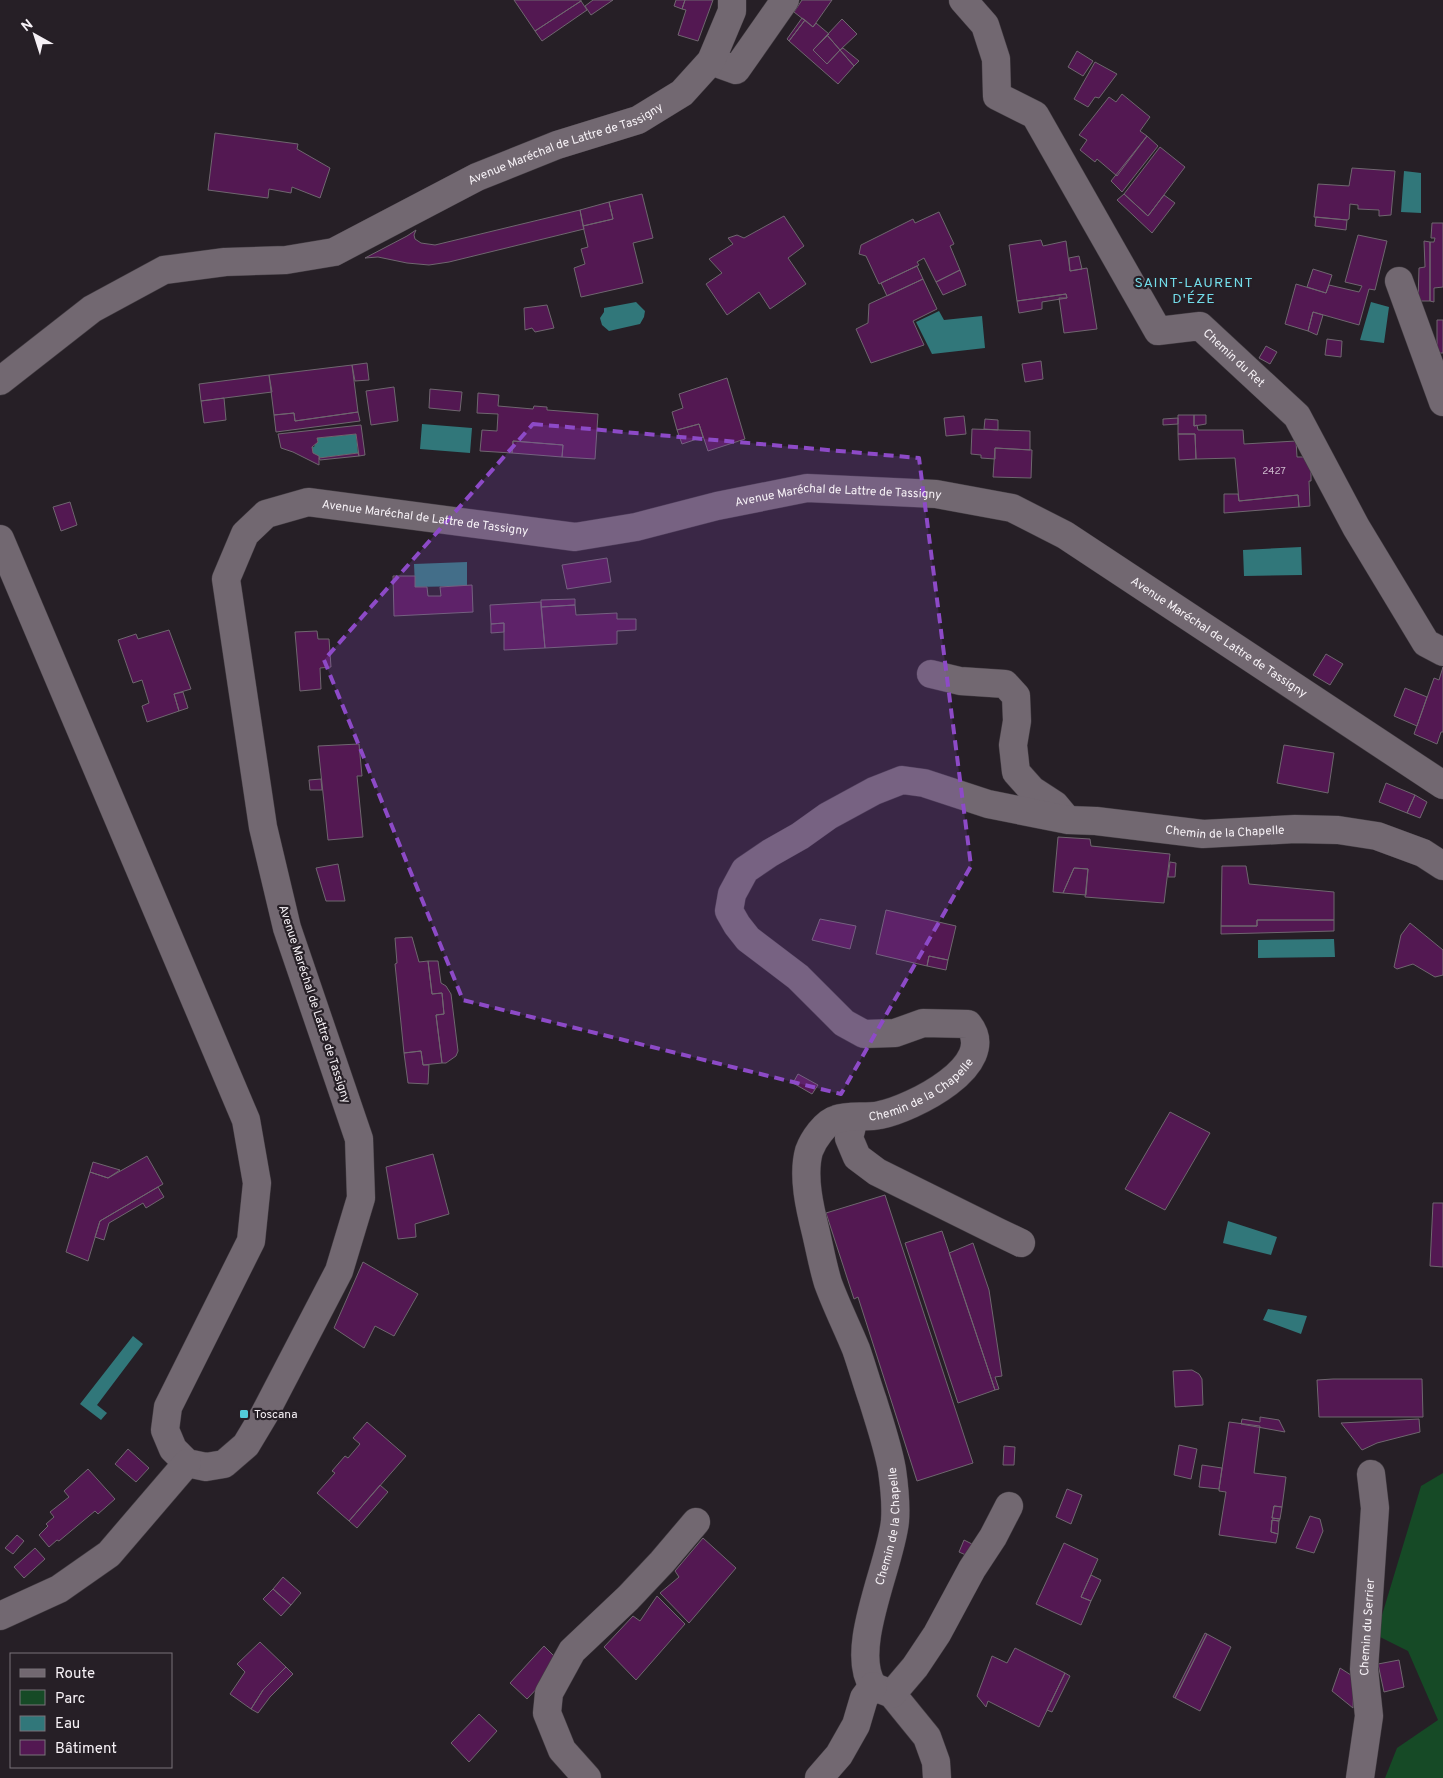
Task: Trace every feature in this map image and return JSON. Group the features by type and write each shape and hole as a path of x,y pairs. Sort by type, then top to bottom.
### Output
{"street":[{"name":"Avenue Maréchal de Lattre de Tassigny","path":"0,381 92,309 164,270 225,262 286,260 334,252 477,177 557,145 638,120 682,93 711,61 732,11 732,0"},
{"path":"711,61 736,70 785,0"},
{"name":"Chemin du Ret","path":"963,0 985,26 996,59 997,96 1035,115 1158,331 1200,326 1297,416 1356,528 1426,643 1443,652"},
{"path":"1399,281 1443,402"},
{"name":"Avenue Maréchal de Lattre de Tassigny","path":"187,1463 206,1467 224,1464 246,1445 264,1415 339,1271 361,1198 359,1139 287,928 262,827 226,579 245,534 266,514 308,502 575,537 636,528 717,506 807,488 936,494 1012,508 1066,535 1443,785"},
{"path":"0,539 246,1120 257,1183 251,1241 168,1407 165,1430 173,1449 187,1463 109,1554 59,1589 0,1616"},
{"path":"931,674 960,681 1005,684 1016,696 1017,721 1013,745 1016,772 1032,790 1055,805 1068,820"},
{"name":"Chemin de la Chapelle","path":"882,1690 867,1678 865,1655 867,1628 883,1575 895,1521 892,1470 859,1359 824,1267 810,1211 807,1162 810,1149 820,1131 836,1119 880,1116 904,1108 931,1095 952,1080 970,1060 976,1043 975,1033 968,1024 923,1023 895,1033 864,1034 844,1022 798,977 748,939 742,932 729,910 732,894 745,870 828,816 874,791 902,780 924,783 988,804 1068,820 1096,821 1203,834 1260,830 1338,830 1377,836 1423,853 1443,866"},
{"path":"854,1118 849,1138 857,1157 877,1172 1021,1242"},
{"name":"Chemin du Serrier","path":"1360,1778 1369,1716 1364,1669 1375,1508 1371,1474"},
{"path":"819,1778 839,1755 856,1725 864,1698 882,1690 915,1667 937,1634 1009,1506"},
{"path":"587,1778 562,1750 547,1713 549,1693 572,1651 628,1598 696,1522"},
{"path":"882,1690 927,1737 936,1762 937,1778"}],"highlighted area":[{"path":"533,424 919,458 971,866 841,1094 463,1000 324,660"}],"green space":[{"path":"1443,1473 1443,1778 1385,1778 1397,1748 1438,1720 1408,1651 1376,1635 1421,1486"}],"water":[{"path":"1404,171 1421,173 1421,213 1401,212"},
{"path":"636,302 645,311 640,324 609,331 602,325 600,318 604,308"},
{"path":"1371,302 1389,307 1384,343 1360,340"},
{"path":"939,311 944,320 982,316 985,348 932,354 916,322"},
{"path":"422,424 472,428 470,453 420,449"},
{"path":"356,434 358,453 319,458 313,453 312,447 314,447 317,438"},
{"path":"1301,547 1302,575 1244,576 1243,550"},
{"path":"467,562 467,586 415,587 414,564"},
{"path":"1334,939 1335,957 1258,958 1258,940"},
{"path":"1228,1221 1277,1237 1271,1255 1223,1243"},
{"path":"1268,1309 1307,1316 1301,1334 1263,1320"},
{"path":"133,1336 143,1344 97,1405 107,1413 101,1420 80,1404"}],"building":[{"path":"514,0 581,0 581,1 535,31"},
{"path":"593,0 613,0 591,15 585,6"},
{"path":"676,0 685,0 682,9 674,6"},
{"path":"685,0 713,0 698,41 678,35 686,10 682,9"},
{"path":"802,0 832,0 813,27 794,12"},
{"path":"581,1 587,10 542,41 535,31"},
{"path":"802,18 805,20 789,41 787,39"},
{"path":"842,19 857,34 840,50 827,35"},
{"path":"805,20 813,27 816,23 829,34 813,50 827,64 840,50 854,66 838,84 789,41"},
{"path":"827,35 840,50 827,64 813,50"},
{"path":"843,48 859,61 854,66 840,50"},
{"path":"1077,51 1093,61 1083,76 1068,67"},
{"path":"1095,62 1117,74 1099,98 1095,97 1088,107 1074,99"},
{"path":"1122,94 1150,117 1140,131 1147,136 1117,176 1097,159 1095,162 1080,150 1087,140 1079,135 1109,97 1116,102"},
{"path":"215,133 298,144 297,149 330,168 320,198 292,187 291,193 269,189 268,198 208,190"},
{"path":"1147,136 1158,146 1122,192 1111,181"},
{"path":"1160,147 1185,167 1148,216 1124,194"},
{"path":"1352,168 1395,171 1391,215 1379,216 1379,210 1358,209 1358,205 1350,204 1349,219 1347,220 1314,217 1318,184 1349,186"},
{"path":"642,194 653,238 633,243 643,283 581,297 574,268 585,264 581,249 588,247 583,226 613,219 609,202"},
{"path":"1124,194 1148,216 1164,195 1175,203 1152,233 1117,200"},
{"path":"609,202 613,219 583,226 580,210"},
{"path":"580,210 584,229 449,262 429,265 378,257 365,258 416,230 415,239 421,243 435,245"},
{"path":"939,212 954,244 950,246 960,270 936,282 924,258 917,262 919,265 879,284 866,256 859,254 861,245 913,219 915,223"},
{"path":"784,216 804,246 788,258 806,284 770,309 759,292 727,315 706,284 722,273 709,259 733,244 728,238 737,235 744,238"},
{"path":"1316,217 1347,220 1346,230 1315,226"},
{"path":"1432,223 1443,223 1443,287 1434,288 1434,302 1430,301 1430,242 1434,242 1435,238 1431,238"},
{"path":"1358,235 1387,241 1375,290 1369,289 1359,325 1313,312 1308,331 1285,324 1296,284 1326,293 1329,285 1359,292 1362,286 1345,282"},
{"path":"1041,240 1043,246 1066,241 1070,271 1087,268 1097,329 1064,333 1059,298 1067,298 1066,294 1017,301 1009,245"},
{"path":"1424,241 1430,242 1430,301 1418,301 1419,268 1425,267"},
{"path":"1079,256 1082,269 1070,271 1069,258"},
{"path":"917,266 923,279 887,296 881,283"},
{"path":"1313,269 1332,275 1326,293 1307,287"},
{"path":"960,270 966,285 943,295 936,282"},
{"path":"923,279 937,309 913,321 924,345 871,363 856,329 868,323 869,304"},
{"path":"1066,294 1067,298 1042,302 1042,309 1019,313 1017,301"},
{"path":"547,305 554,328 535,332 532,328 525,330 524,308"},
{"path":"1313,312 1323,315 1317,335 1308,331"},
{"path":"1437,320 1443,320 1443,353 1437,353"},
{"path":"1327,339 1342,341 1341,357 1325,355"},
{"path":"1266,346 1277,352 1270,364 1259,358"},
{"path":"1041,361 1043,379 1025,382 1022,364"},
{"path":"367,363 369,380 355,381 352,365"},
{"path":"352,365 358,412 295,421 294,413 274,415 269,375"},
{"path":"269,375 272,392 201,401 199,384"},
{"path":"727,378 745,439 708,451 699,424 677,430 672,412 683,408 679,394"},
{"path":"394,387 398,421 371,425 366,391"},
{"path":"430,389 462,392 460,411 429,408"},
{"path":"478,393 499,395 498,406 533,409 534,406 547,407 547,410 598,414 595,459 562,457 563,445 513,441 512,453 480,451 482,430 497,431 498,414 477,413"},
{"path":"224,398 226,420 204,423 201,401"},
{"path":"358,412 360,421 276,432 274,415 294,413 295,421"},
{"path":"1178,415 1194,415 1194,426 1197,425 1198,430 1243,430 1244,444 1296,441 1297,457 1311,457 1311,481 1309,481 1310,506 1299,507 1298,495 1239,501 1235,458 1196,459 1195,434 1178,434"},
{"path":"1194,415 1206,415 1206,424 1194,426"},
{"path":"964,416 966,434 946,436 944,418"},
{"path":"1178,418 1178,424 1163,425 1163,419"},
{"path":"985,419 998,420 998,430 984,429"},
{"path":"699,424 703,437 682,444 677,430"},
{"path":"361,425 365,455 359,456 356,434 317,438 318,442 312,447 313,453 319,456 319,465 281,448 278,434"},
{"path":"972,429 1030,431 1030,450 995,448 995,459 981,458 981,455 971,454"},
{"path":"1178,434 1195,434 1196,459 1179,460"},
{"path":"513,441 563,445 562,457 512,453"},
{"path":"995,448 1032,450 1031,478 993,477"},
{"path":"358,453 359,456 320,460 319,458"},
{"path":"1224,494 1238,494 1239,501 1298,495 1299,507 1224,513"},
{"path":"70,502 77,525 61,531 53,507"},
{"path":"607,558 611,582 567,589 562,565"},
{"path":"393,576 415,576 415,587 427,587 428,596 441,596 440,587 472,585 473,612 394,616"},
{"path":"575,599 575,605 541,607 541,600"},
{"path":"541,602 545,648 504,650 504,623 491,624 490,605"},
{"path":"575,605 576,615 617,613 617,619 636,619 636,630 617,631 617,644 545,648 541,607"},
{"path":"504,623 504,632 491,633 491,624"},
{"path":"169,630 191,689 174,694 179,711 147,722 142,706 149,703 142,680 133,683 118,640 136,634 138,639"},
{"path":"317,631 318,639 329,639 331,667 320,668 321,689 300,691 295,632"},
{"path":"1326,654 1343,664 1330,685 1313,675"},
{"path":"1443,667 1443,732 1441,732 1437,744 1414,734 1434,678 1439,680"},
{"path":"1405,688 1427,697 1417,726 1394,716"},
{"path":"183,692 188,708 179,711 174,694"},
{"path":"359,744 362,776 357,776 363,837 328,840 318,746"},
{"path":"1284,745 1334,753 1328,793 1277,783"},
{"path":"321,779 322,790 310,790 309,780"},
{"path":"1386,783 1415,795 1407,813 1379,802"},
{"path":"1415,795 1427,802 1420,818 1407,813"},
{"path":"1058,837 1090,839 1091,846 1170,854 1164,903 1085,897 1088,869 1074,868 1063,893 1053,892"},
{"path":"1170,862 1176,863 1175,877 1168,877"},
{"path":"338,864 345,901 326,901 316,868"},
{"path":"1222,866 1246,866 1249,884 1334,892 1334,920 1257,920 1257,926 1221,926"},
{"path":"1074,868 1088,869 1086,895 1063,893"},
{"path":"886,910 956,926 948,960 929,956 927,966 876,954"},
{"path":"820,919 856,926 850,949 812,940"},
{"path":"1257,920 1334,920 1334,931 1221,934 1221,926 1257,926"},
{"path":"1410,923 1443,950 1443,975 1435,977 1413,964 1397,969 1394,967 1401,935"},
{"path":"412,937 419,962 428,961 432,994 442,993 444,1014 436,1015 442,1063 423,1065 421,1051 404,1053 395,964 397,963 395,938"},
{"path":"929,956 948,960 946,970 927,966"},
{"path":"428,961 438,961 441,983 446,986 451,994 458,1051 456,1056 446,1063 442,1063 436,1015 444,1014 442,993 432,994"},
{"path":"421,1051 423,1065 429,1065 428,1084 408,1083 404,1053"},
{"path":"798,1074 818,1085 812,1094 793,1083"},
{"path":"1170,1112 1210,1133 1165,1210 1125,1189"},
{"path":"433,1154 449,1214 415,1224 416,1237 398,1239 386,1167"},
{"path":"147,1156 163,1184 100,1221 88,1261 66,1252 90,1172 108,1178"},
{"path":"93,1162 120,1170 108,1178 90,1172"},
{"path":"158,1187 164,1197 146,1208 143,1203 109,1223 104,1240 95,1237 100,1221"},
{"path":"885,1195 973,1463 917,1481 858,1297 854,1299 826,1213"},
{"path":"1433,1203 1443,1203 1443,1267 1430,1266"},
{"path":"942,1231 995,1390 958,1403 905,1243"},
{"path":"973,1243 989,1290 1002,1376 995,1377 999,1389 995,1390 949,1253"},
{"path":"363,1262 418,1294 394,1336 375,1326 364,1348 334,1328"},
{"path":"1192,1370 1199,1374 1202,1379 1203,1405 1175,1407 1173,1371"},
{"path":"1422,1379 1423,1417 1319,1417 1317,1380"},
{"path":"1260,1417 1279,1420 1285,1432 1241,1424 1242,1419 1260,1422"},
{"path":"1419,1419 1420,1432 1377,1443 1362,1450 1341,1423"},
{"path":"367,1422 406,1456 349,1521 317,1493 335,1473 332,1471 345,1456 348,1458 360,1444 353,1438"},
{"path":"1229,1422 1260,1426 1254,1473 1286,1477 1282,1507 1274,1506 1272,1518 1280,1519 1279,1521 1272,1520 1271,1532 1278,1534 1276,1543 1219,1535 1226,1492 1219,1491 1219,1489"},
{"path":"1179,1445 1197,1449 1191,1479 1174,1475"},
{"path":"1004,1446 1015,1447 1014,1465 1003,1465"},
{"path":"128,1449 149,1468 136,1482 115,1464"},
{"path":"1202,1465 1222,1468 1219,1489 1199,1487"},
{"path":"88,1469 115,1499 98,1514 95,1511 49,1547 39,1535 48,1526 46,1524 54,1517 50,1512 69,1497 64,1491"},
{"path":"380,1485 388,1492 357,1528 349,1521"},
{"path":"1067,1489 1082,1495 1071,1524 1056,1517"},
{"path":"1274,1506 1282,1507 1280,1519 1272,1518"},
{"path":"1310,1516 1320,1519 1323,1531 1314,1553 1296,1548"},
{"path":"1272,1520 1279,1521 1278,1534 1271,1532"},
{"path":"17,1535 24,1541 13,1554 5,1548"},
{"path":"703,1538 736,1568 689,1623 660,1593 679,1577 675,1571"},
{"path":"964,1540 974,1545 968,1556 959,1552"},
{"path":"1064,1543 1098,1559 1081,1597 1091,1601 1081,1625 1036,1604"},
{"path":"35,1548 45,1559 24,1578 14,1567"},
{"path":"1091,1575 1101,1580 1091,1601 1081,1597"},
{"path":"283,1577 301,1593 291,1605 273,1589"},
{"path":"273,1589 291,1605 281,1616 263,1599"},
{"path":"657,1596 685,1624 636,1680 604,1647 633,1616 640,1621"},
{"path":"1205,1633 1207,1634 1175,1698 1173,1697"},
{"path":"1207,1634 1231,1647 1200,1711 1175,1698"},
{"path":"260,1642 286,1667 263,1690 251,1709 230,1694 245,1672 237,1664"},
{"path":"544,1646 561,1663 527,1699 510,1683"},
{"path":"1015,1648 1065,1673 1039,1727 988,1701 986,1707 977,1696 992,1656 1007,1663"},
{"path":"1399,1660 1404,1687 1384,1692 1378,1664"},
{"path":"286,1667 293,1674 270,1697 258,1713 251,1709 263,1690"},
{"path":"1340,1668 1354,1677 1353,1708 1332,1691"},
{"path":"1065,1673 1070,1676 1052,1712 1047,1710"},
{"path":"479,1714 497,1731 469,1762 451,1743"}],"place":[{"name":"Toscana","path":"244,1414"}],"district":[{"name":"SAINT-LAURENT D'ÉZE","path":"1194,290"}]}
